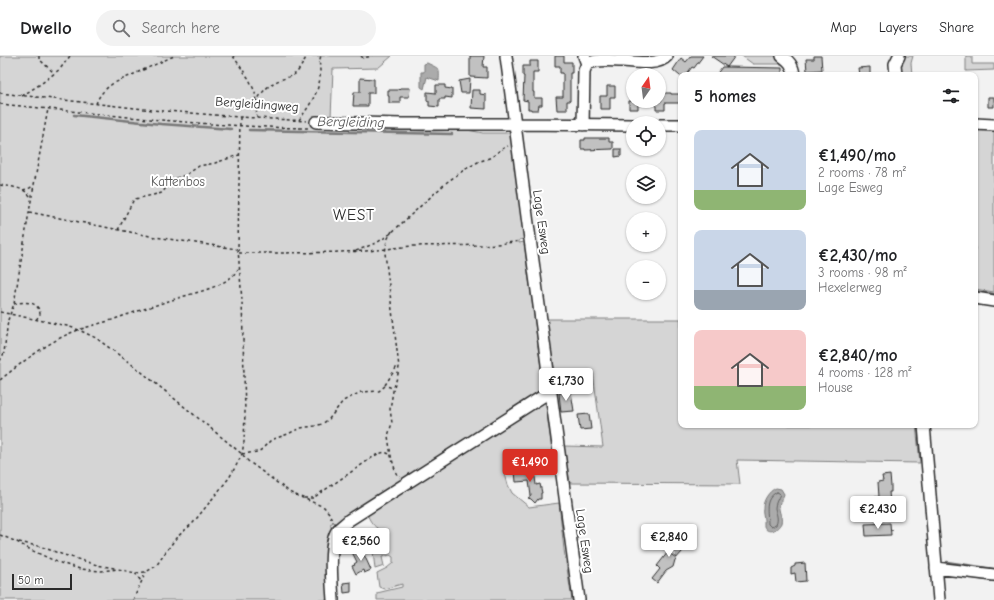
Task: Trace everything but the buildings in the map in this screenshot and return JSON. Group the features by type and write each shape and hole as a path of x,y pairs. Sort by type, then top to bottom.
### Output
{"street":[{"name":"Lage Esweg","path":"506,56 579,600"},
{"path":"583,125 585,60 591,62 623,59 654,62 660,61 667,56"},
{"path":"782,56 789,61 793,72"},
{"path":"896,72 895,64 899,56"},
{"path":"978,124 994,124"},
{"name":"Bergleidingweg","path":"312,125 626,125"},
{"path":"666,125 678,125"},
{"path":"978,298 994,301"},
{"path":"333,600 332,554 334,541 337,532 349,520 551,391"},
{"path":"924,428 929,529 936,568 939,600"},
{"path":"936,568 994,574"}],"path":[{"path":"38,56 54,73"},
{"path":"22,96 60,69 70,56"},
{"path":"96,104 98,98 104,90 112,84 174,56"},
{"path":"233,56 249,79 255,92 257,118"},
{"path":"256,103 267,87 281,79 295,74 307,56"},
{"path":"299,121 318,86 321,56"},
{"path":"361,56 363,58 372,56"},
{"name":"Bergleidingweg","path":"0,94 153,110 299,121 312,125"},
{"name":"Bergleidingweg","path":"0,104 166,121 240,126 312,125"},
{"path":"0,361 4,353 8,320 14,304 28,212 48,109"},
{"path":"17,542 42,547 97,565 135,573 146,572 156,566 176,538 193,523 202,512 229,478 242,454 245,412 242,308 238,253 240,117"},
{"path":"354,251 378,242 392,232 447,182 458,174 478,162 492,157 500,150 517,143"},
{"path":"118,230 132,201 162,192 173,179 186,175 199,166 215,163 239,155"},
{"path":"23,190 30,188 34,184"},
{"path":"0,185 23,190 27,192 31,198"},
{"path":"28,212 155,237 238,249"},
{"path":"392,232 387,240 385,253 398,374 390,409 392,423 388,436 391,456 396,473 407,483"},
{"path":"238,253 368,251 414,246 472,246 509,243 530,239"},
{"path":"0,380 45,347 69,334 133,312 206,290 233,276 239,268"},
{"path":"233,276 236,275 240,278"},
{"path":"14,304 22,302 35,304 40,310 40,314 36,320"},
{"path":"0,312 68,326 96,338 138,369 242,454 248,461 291,493 326,509 337,532"},
{"path":"242,454 262,450 271,440 300,428 322,424 329,419 343,401 361,392 379,391 398,365"},
{"path":"384,386 390,387 393,391"},
{"path":"302,498 313,498 376,455 387,450 390,445"},
{"path":"384,452 391,456"},
{"path":"313,498 314,503"},
{"path":"890,530 895,530"},
{"path":"0,535 57,562 80,569 101,572 118,569"},
{"path":"133,600 146,572"},
{"path":"135,573 141,581"}],"green space":[{"name":"Kattenbos","path":"0,56 392,56 378,68 333,69 331,117 326,117 325,128 426,131 467,130 483,133 511,133 524,239 519,240 519,243 524,242 544,390 338,524 334,522 330,524 333,532 329,600 0,600"},
{"path":"742,56 776,56 788,64 753,64"},
{"path":"903,56 913,56 911,63 912,72 899,72"},
{"path":"966,56 972,56 972,64 994,64 994,70 966,71"},
{"path":"978,130 994,130 994,292 978,289"},
{"path":"546,319 678,319 678,428 916,428 920,463 737,460 740,484 570,483 564,446 603,447 593,373 555,373"},
{"path":"545,402 554,464 504,470 512,493 529,507 559,503 564,550 572,600 377,600 377,593 402,587 402,584 384,589 379,587 377,573 393,563 393,557 390,555 382,557 384,566 375,569 372,542 379,543 380,530 375,527 367,514"}],"water":[{"path":"427,63 438,69 439,81 427,77 424,89 421,87 421,72 424,72 424,64"},
{"path":"773,489 781,489 784,494 779,505 781,523 778,528 770,531 765,529 764,526 763,505 765,499"}],"waterway":[{"name":"Bergleiding","path":"74,115 161,124 231,129"},
{"name":"Bergleiding","path":"249,130 452,134"},
{"path":"978,291 994,294"},
{"path":"918,428 921,460"},
{"path":"947,562 994,569"},
{"path":"974,578 994,581"}],"district":[{"name":"WEST","path":"354,215"}]}
